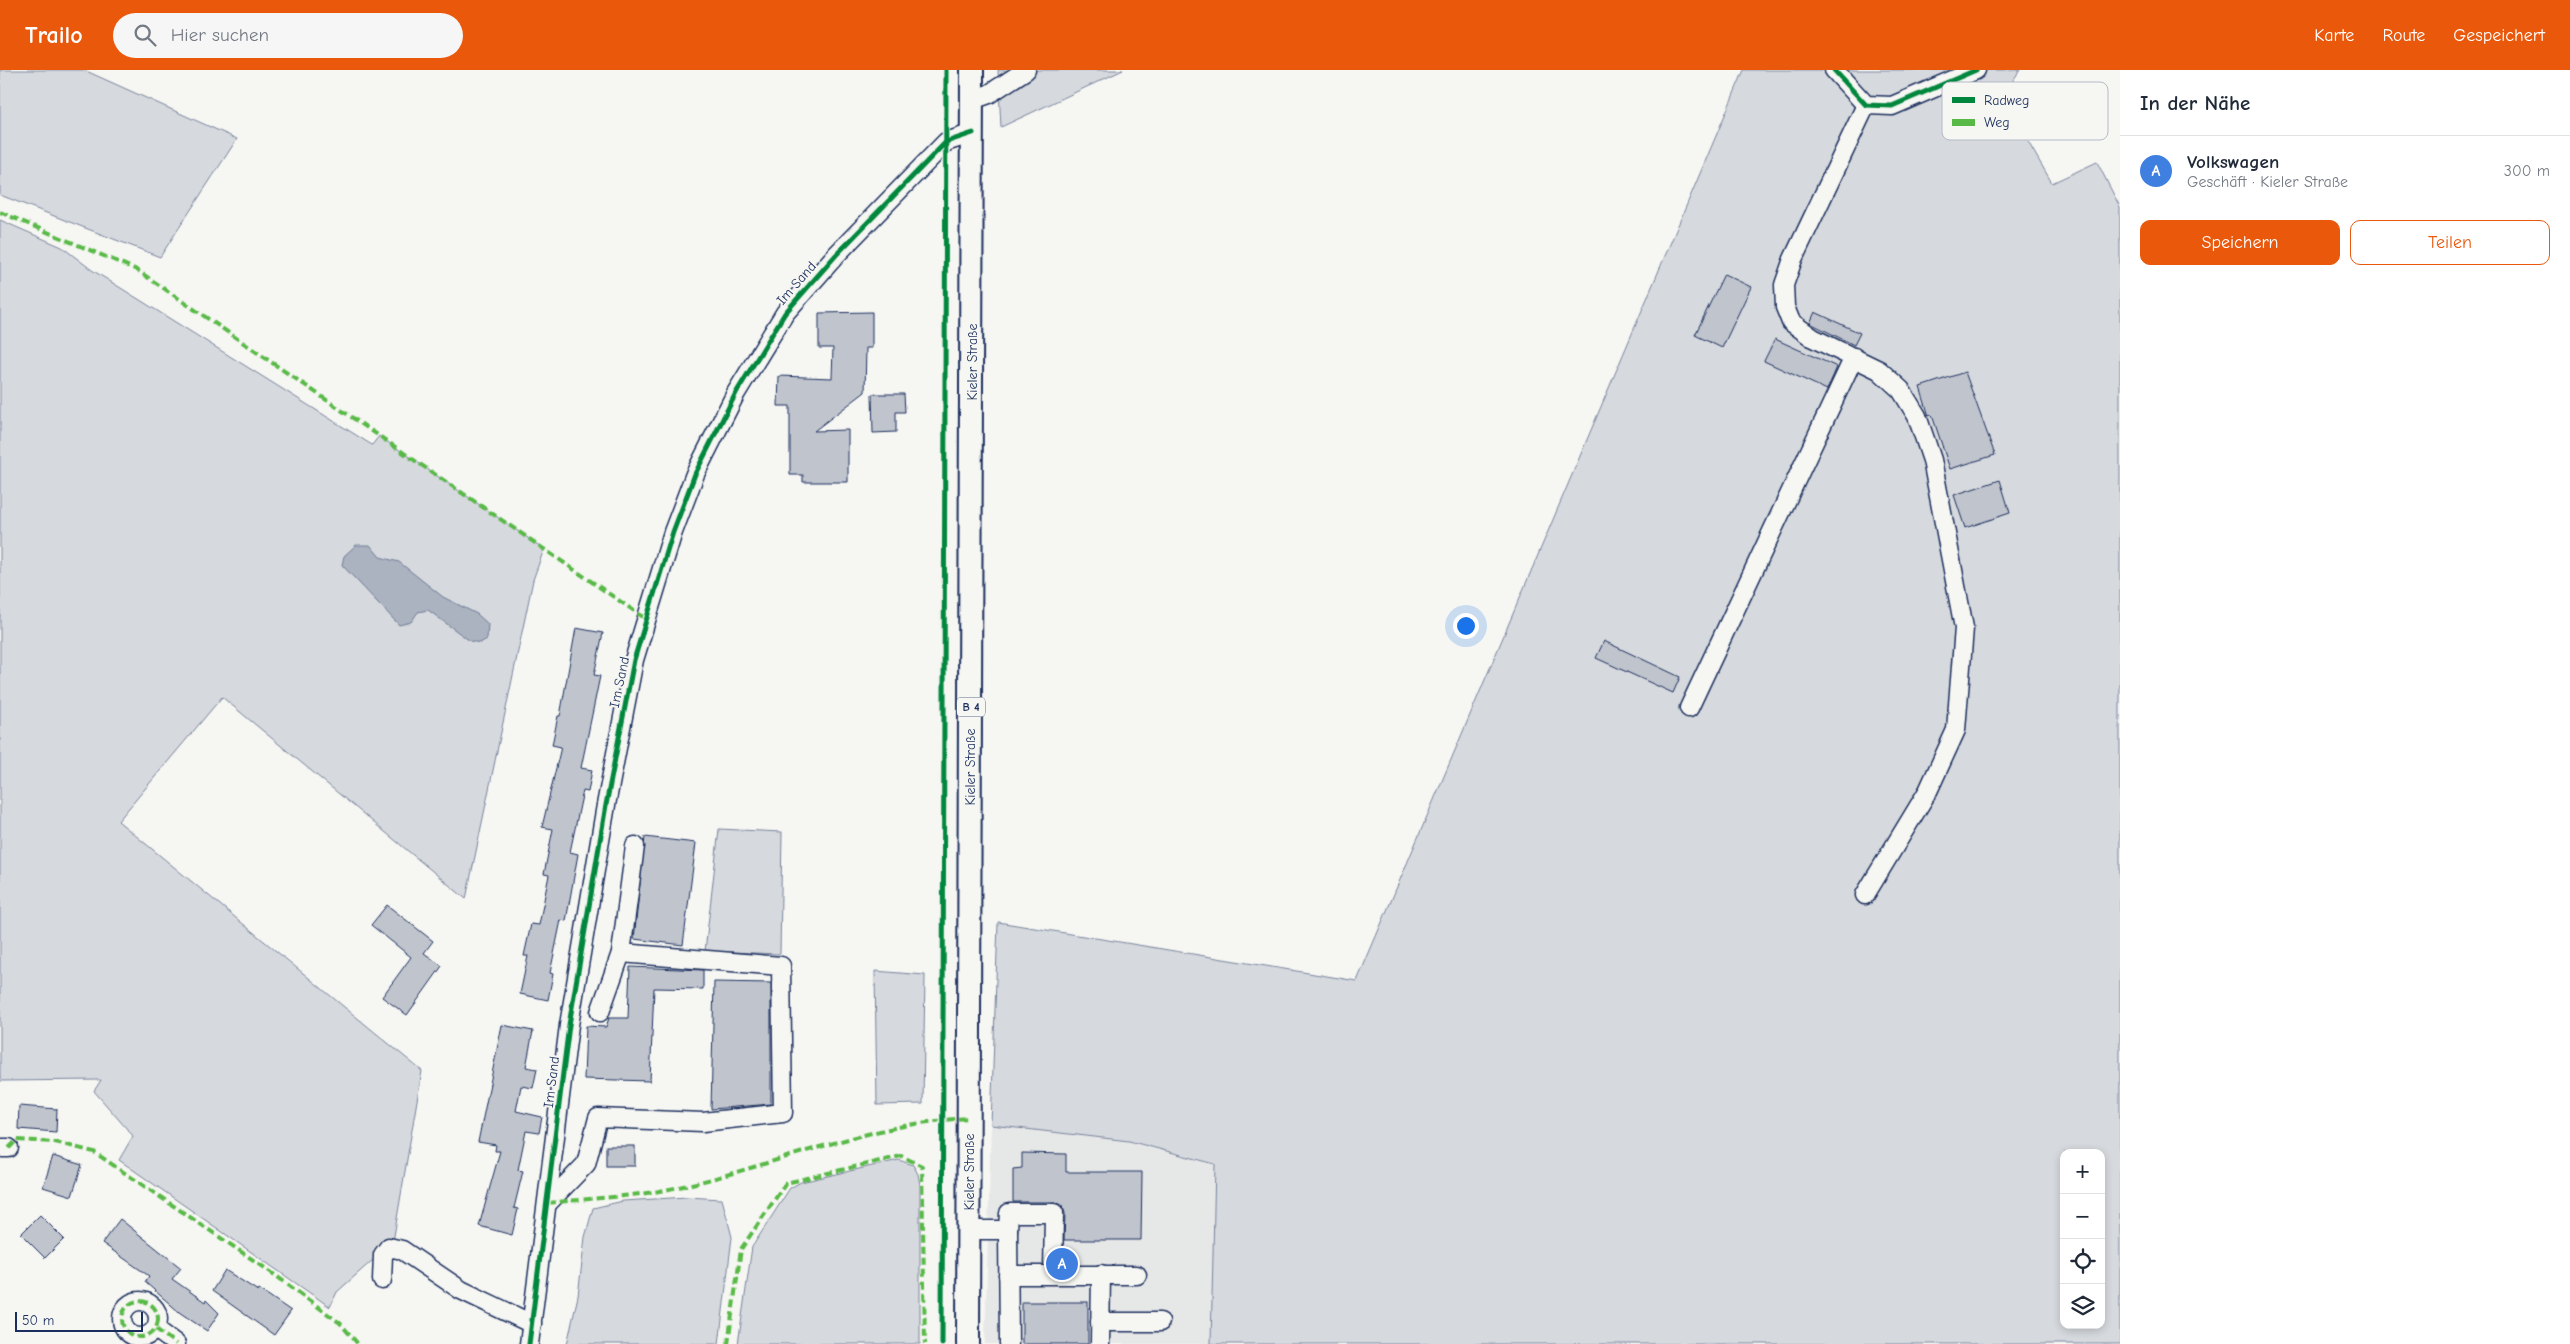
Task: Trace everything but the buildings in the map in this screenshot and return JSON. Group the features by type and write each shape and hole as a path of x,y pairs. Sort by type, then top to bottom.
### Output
{"main road":[{"name":"Kieler Straße","path":"968,1344 972,70"}],"street":[{"path":"972,100 989,94 1026,70"},
{"path":"1834,70 1866,105 1892,106 1942,85"},
{"path":"1948,82 1976,70"},
{"path":"1865,895 1928,791 1956,730 1964,628 1932,460 1917,416 1900,390 1879,370 1813,338 1791,322 1785,307 1784,285 1793,259 1866,105"},
{"name":"Im Sand","path":"529,1344 569,1025 580,958 634,660 673,532 695,474 736,393 784,313 836,255 946,142 973,133"},
{"path":"1689,708 1854,357"},
{"path":"600,1012 621,953 635,846"},
{"path":"548,1203 586,1164 598,1118 703,1122 783,1114 781,966 621,953"},
{"path":"1009,1344 1009,1213 1054,1213 1054,1274"},
{"path":"969,1230 1008,1230"},
{"path":"382,1280 383,1255 389,1248 402,1250 461,1290 532,1324"},
{"path":"1008,1276 1054,1274 1137,1275"},
{"path":"1100,1344 1101,1274"},
{"path":"1100,1322 1160,1322"},
{"path":"156,1329 176,1344"}],"shaded area":[{"path":"0,70 84,70 237,139 160,257 0,195"},
{"path":"998,70 1123,70 1001,127"},
{"path":"1744,70 2020,70 2012,82 1942,82 1942,140 2027,140 2052,183 2097,162 2120,207 2120,1344 1211,1344 1215,1164 1129,1141 991,1125 998,922 1357,981"},
{"path":"0,220 62,247 92,270 372,445 379,436 544,549 533,580 466,899 222,697 118,821 422,1071 393,1242 337,1292 330,1307 119,1160 133,1136 94,1091 101,1080 0,1081"},
{"path":"356,545 370,545 380,557 399,562 443,597 477,614 488,624 487,639 480,643 470,641 428,610 418,612 411,622 399,625 342,565 344,556"},
{"path":"719,829 782,832 780,954 705,951"},
{"path":"875,971 925,975 923,1104 877,1105"},
{"path":"991,1125 1129,1141 1215,1164 1211,1344 985,1344"},
{"path":"899,1160 913,1165 918,1174 920,1185 920,1344 738,1344 752,1247 790,1188 801,1182"},
{"path":"687,1197 722,1199 732,1237 719,1344 567,1344 578,1296 585,1237 593,1208 623,1201"}],"marked path":[{"path":"0,212 137,270 646,619"},
{"path":"548,1203 630,1195 679,1187 859,1136 932,1121 969,1118"},
{"path":"9,1148 17,1140 55,1142 94,1152 268,1270 340,1323 358,1344"},
{"path":"728,1344 741,1249 786,1183 901,1156 922,1166 925,1344"},
{"path":"140,1301 147,1302 153,1306 157,1312 158,1319 157,1326 153,1332 147,1336 140,1337 133,1336 127,1332 123,1326 122,1319 123,1312 127,1306 133,1302 140,1301"},
{"path":"156,1329 176,1344"}],"cycle path":[{"path":"942,1344 946,70"},
{"path":"1834,70 1866,105 1892,106 1942,85"},
{"path":"1948,82 1976,70"},
{"path":"529,1344 569,1025 606,805 634,660 673,532 695,474 736,393 785,313 836,255 946,142 973,133"}],"place":[{"name":"Volkswagen","path":"1062,1264"}]}
